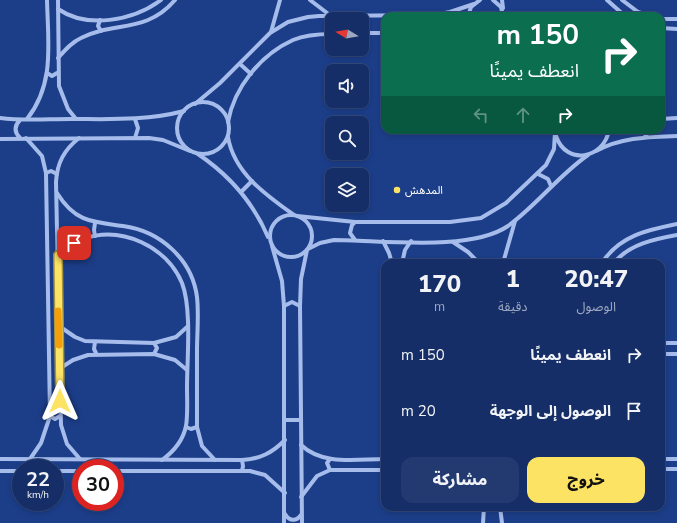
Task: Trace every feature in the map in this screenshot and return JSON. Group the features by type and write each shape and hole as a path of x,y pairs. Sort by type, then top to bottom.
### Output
{"street":[{"path":"27,119 41,98 48,73 47,0"},
{"path":"58,0 58,73 62,98 76,119"},
{"path":"58,9 82,20 100,20 138,12 154,6 161,0"},
{"path":"58,58 72,43 81,38 101,31 125,27 148,20 160,14 175,0"},
{"path":"270,34 280,0"},
{"path":"310,0 326,12"},
{"path":"492,0 501,7 503,12"},
{"path":"502,0 504,12"},
{"path":"607,0 620,12"},
{"path":"622,0 638,12"},
{"path":"450,12 477,1"},
{"path":"470,12 477,1"},
{"path":"369,16 381,16"},
{"path":"0,118 20,120 135,119 160,117 184,111 212,91 270,34 288,22 298,19 325,17"},
{"path":"665,19 677,19"},
{"path":"100,20 98,26 101,31"},
{"path":"665,28 677,29"},
{"path":"369,33 381,33"},
{"path":"302,523 300,306 301,279 312,236 311,229 303,219 295,215 252,181 237,163 231,150 228,136 228,123 235,97 251,74 270,54 282,46 307,36 325,35"},
{"path":"240,64 251,74"},
{"path":"48,73 52,76 58,73"},
{"path":"195,104 203,102 219,108 225,115 228,123"},
{"path":"184,111 179,119 177,128 183,145 190,151"},
{"path":"665,119 677,118"},
{"path":"135,119 138,128 135,138"},
{"path":"20,120 17,123 16,131 20,138"},
{"path":"269,239 272,226 276,221 281,217 295,215 355,222 450,222 480,218 506,203 538,174 551,158 555,134"},
{"path":"556,134 558,141 567,150 579,155 588,155"},
{"path":"596,151 603,145 607,134"},
{"path":"197,154 212,153 219,149 228,136"},
{"path":"272,246 281,256 288,258 295,257 308,249 327,241 383,240 453,242 487,237 516,220 551,186 588,155 621,140 677,136"},
{"path":"26,138 42,156 46,172 50,416 41,443 30,459"},
{"path":"79,138 66,150 58,165 56,193 60,416 63,435 67,444 80,459"},
{"path":"0,139 135,138 164,140 197,154 220,170 241,192 256,214 269,239 282,281 284,306 285,420 284,523"},
{"path":"46,172 51,170 57,174"},
{"path":"538,174 548,178 551,186"},
{"path":"241,192 252,181"},
{"path":"56,193 77,216 95,223 125,227 150,234 171,248 188,270 194,282 198,310 197,427 202,446 215,460"},
{"path":"504,259 516,220"},
{"path":"355,222 350,229 352,237 355,240"},
{"path":"95,223 95,236"},
{"path":"605,259 609,252 627,238 651,229 677,224"},
{"path":"618,259 633,248 656,239 677,235"},
{"path":"58,255 74,243 95,236 115,236 136,240 158,251 168,261 182,285 186,298 187,327 186,427 177,446 162,460"},
{"path":"383,240 391,259"},
{"path":"403,259 405,250 411,241"},
{"path":"453,242 468,252 475,259"},
{"path":"284,306 292,302 300,306"},
{"path":"48,305 58,305"},
{"path":"59,326 76,337 95,342 154,343 176,337 187,327"},
{"path":"95,342 94,349 96,354"},
{"path":"154,343 157,348 154,354"},
{"path":"665,343 677,343"},
{"path":"59,369 80,356 96,354 154,354 169,357 187,370"},
{"path":"665,354 677,354"},
{"path":"50,416 55,419 60,416"},
{"path":"285,420 300,420"},
{"path":"186,427 191,429 197,427"},
{"path":"124,460 242,460 262,457 274,450 285,440"},
{"path":"301,445 312,454 330,459 381,458"},
{"path":"0,459 12,459"},
{"path":"330,459 327,463 330,470"},
{"path":"665,459 677,459"},
{"path":"242,460 242,471"},
{"path":"665,469 677,469"},
{"path":"301,497 317,476 330,470 381,470"},
{"path":"0,471 12,471"},
{"path":"124,471 242,471 265,476 285,494"},
{"path":"483,523 484,511"},
{"path":"500,511 502,523"},
{"path":"285,514 292,520 299,518 301,515"}],"slow traffic":[{"path":"58,311 59,345"}],"place":[{"name":"المدهش","path":"397,190"}],"route":[{"path":"60,401 58,255 74,243"}]}
